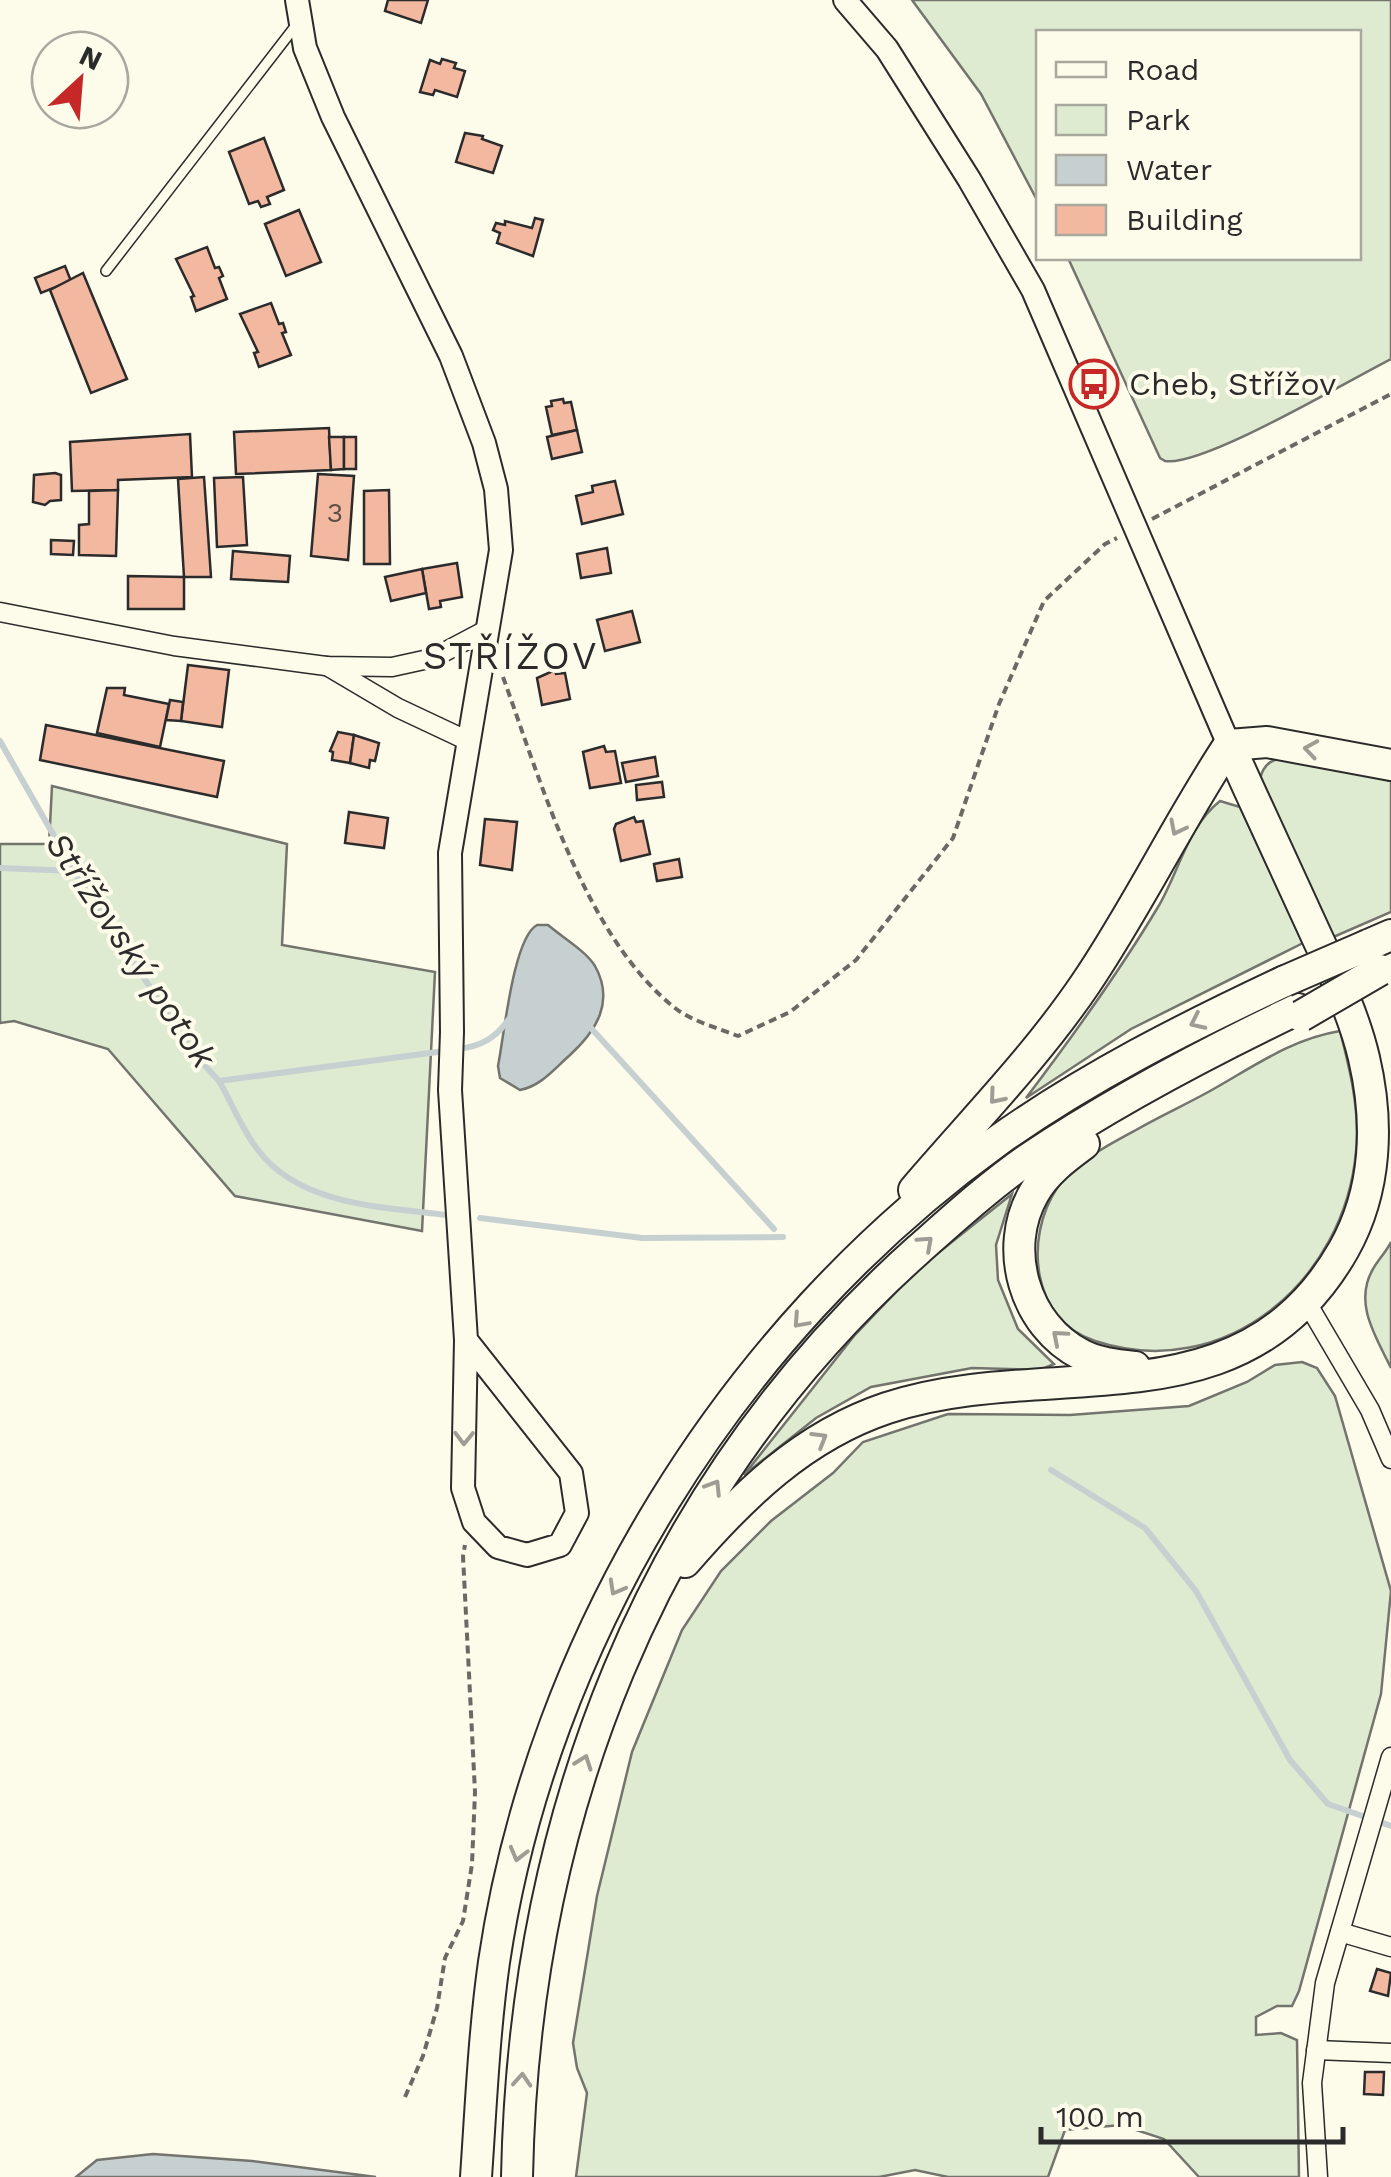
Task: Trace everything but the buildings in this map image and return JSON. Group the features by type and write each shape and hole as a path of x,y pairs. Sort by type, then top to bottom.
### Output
{"highway":[{"path":"476,2177 494,1962 540,1773 594,1629 690,1458 762,1363 993,1101 1084,985 1150,881 1187,808 1229,746 1267,742 1391,765"},
{"path":"650,1603 752,1490 795,1454 858,1419 892,1407 976,1389 1176,1373 1265,1335 1306,1301 1336,1263 1367,1190 1374,1120 1370,1086 1355,1026 1229,746"},
{"path":"517,2177 533,1971 575,1785 606,1701 650,1603 675,1551 722,1475 790,1381 864,1298 1027,1160 1383,954"},
{"path":"844,1272 939,1188 1051,1104 1124,1060 1295,1002"},
{"path":"1217,1358 1142,1368 1106,1364 1071,1348 1043,1323 1023,1283 1019,1260 1023,1223 1032,1194 1062,1159 1295,1002"}],"street":[{"path":"846,0 888,48 1033,290 1229,746"},
{"path":"299,10 305,48 333,117 444,340 484,443 496,489 500,550 450,853 450,1090 466,1340 463,1488 474,1522 498,1547 527,1555 560,1545 577,1513 572,1473 466,1340"},
{"path":"0,612 174,646 326,666 392,667 432,658 486,630"},
{"path":"326,666 398,708 466,740"},
{"path":"1306,1301 1370,1410 1391,1459"},
{"path":"1318,2177 1312,2083 1325,1983 1391,1757"},
{"path":"1340,1932 1391,1946"},
{"path":"1316,2050 1391,2053"}],"lane":[{"path":"106,271 299,10"}],"path":[{"path":"486,630 570,860 586,891 635,969 677,1010 738,1036 790,1012 856,960 953,838 999,704 1044,601 1105,544 1391,394"},
{"path":"405,2097 423,2056 437,2008 444,1958 464,1921 469,1892 476,1792 463,1556 474,1522"}],"green space":[{"path":"912,0 1391,0 1391,359 1242,437 1210,451 1165,461 1160,458 1069,260 1361,260 1361,30 1036,30 1036,198 981,94"},
{"path":"1289,757 1391,781 1391,912 1331,938 1260,779 1270,762"},
{"path":"52,786 287,844 282,945 435,972 422,1231 235,1196 108,1049 14,1021 0,1023 0,844 49,844"},
{"path":"1220,801 1240,807 1303,943 1131,1029 1026,1098 1127,956 1158,907 1191,837"},
{"path":"1340,1031 1355,1105 1356,1151 1347,1198 1329,1241 1303,1279 1270,1310 1232,1334 1190,1348 1143,1350 1095,1341 1057,1315 1046,1297 1038,1253 1047,1208 1064,1179 1104,1148 1273,1055 1305,1040"},
{"path":"1012,1194 996,1245 998,1280 1018,1329 1054,1364 1040,1370 972,1368 871,1387 816,1418 744,1475 854,1336 918,1269"},
{"path":"1391,1242 1391,1368 1373,1332 1365,1294 1373,1269"},
{"path":"1302,1362 1317,1368 1335,1396 1391,1591 1381,1694 1299,1991 1292,2006 1277,2006 1256,2017 1256,2035 1281,2033 1297,2040 1299,2177 1199,2177 1164,2139 1121,2125 1065,2130 1048,2177 948,2177 915,2170 879,2177 576,2177 587,2093 573,2043 597,1896 632,1752 682,1630 721,1571 771,1521 833,1473 863,1442 948,1414 1070,1415 1189,1406 1247,1382 1275,1365"}],"water":[{"path":"537,925 548,925 591,960 601,979 603,1004 595,1026 579,1046 541,1081 520,1090 500,1078 498,1066 516,968 522,948"},
{"path":"153,2154 252,2161 376,2177 76,2177 97,2160"}],"waterway":[{"name":"Střížovský potok","path":"0,741 74,871 193,1053 219,1081 445,1051"},
{"path":"0,868 74,871"},
{"name":"Střížovský potok","path":"458,1049 487,1040 509,1019"},
{"name":"Střížovský potok","path":"590,1027 774,1229"},
{"path":"219,1081 258,1150 296,1183 371,1206 447,1215"},
{"path":"480,1218 642,1238 783,1237"},
{"name":"Střížovský potok","path":"1051,1470 1145,1528 1196,1591 1290,1760 1328,1804 1391,1826"}],"place":[{"name":"Cheb, Střížov","path":"1094,384"}],"district":[{"name":"STŘÍŽOV","path":"511,656"}]}
